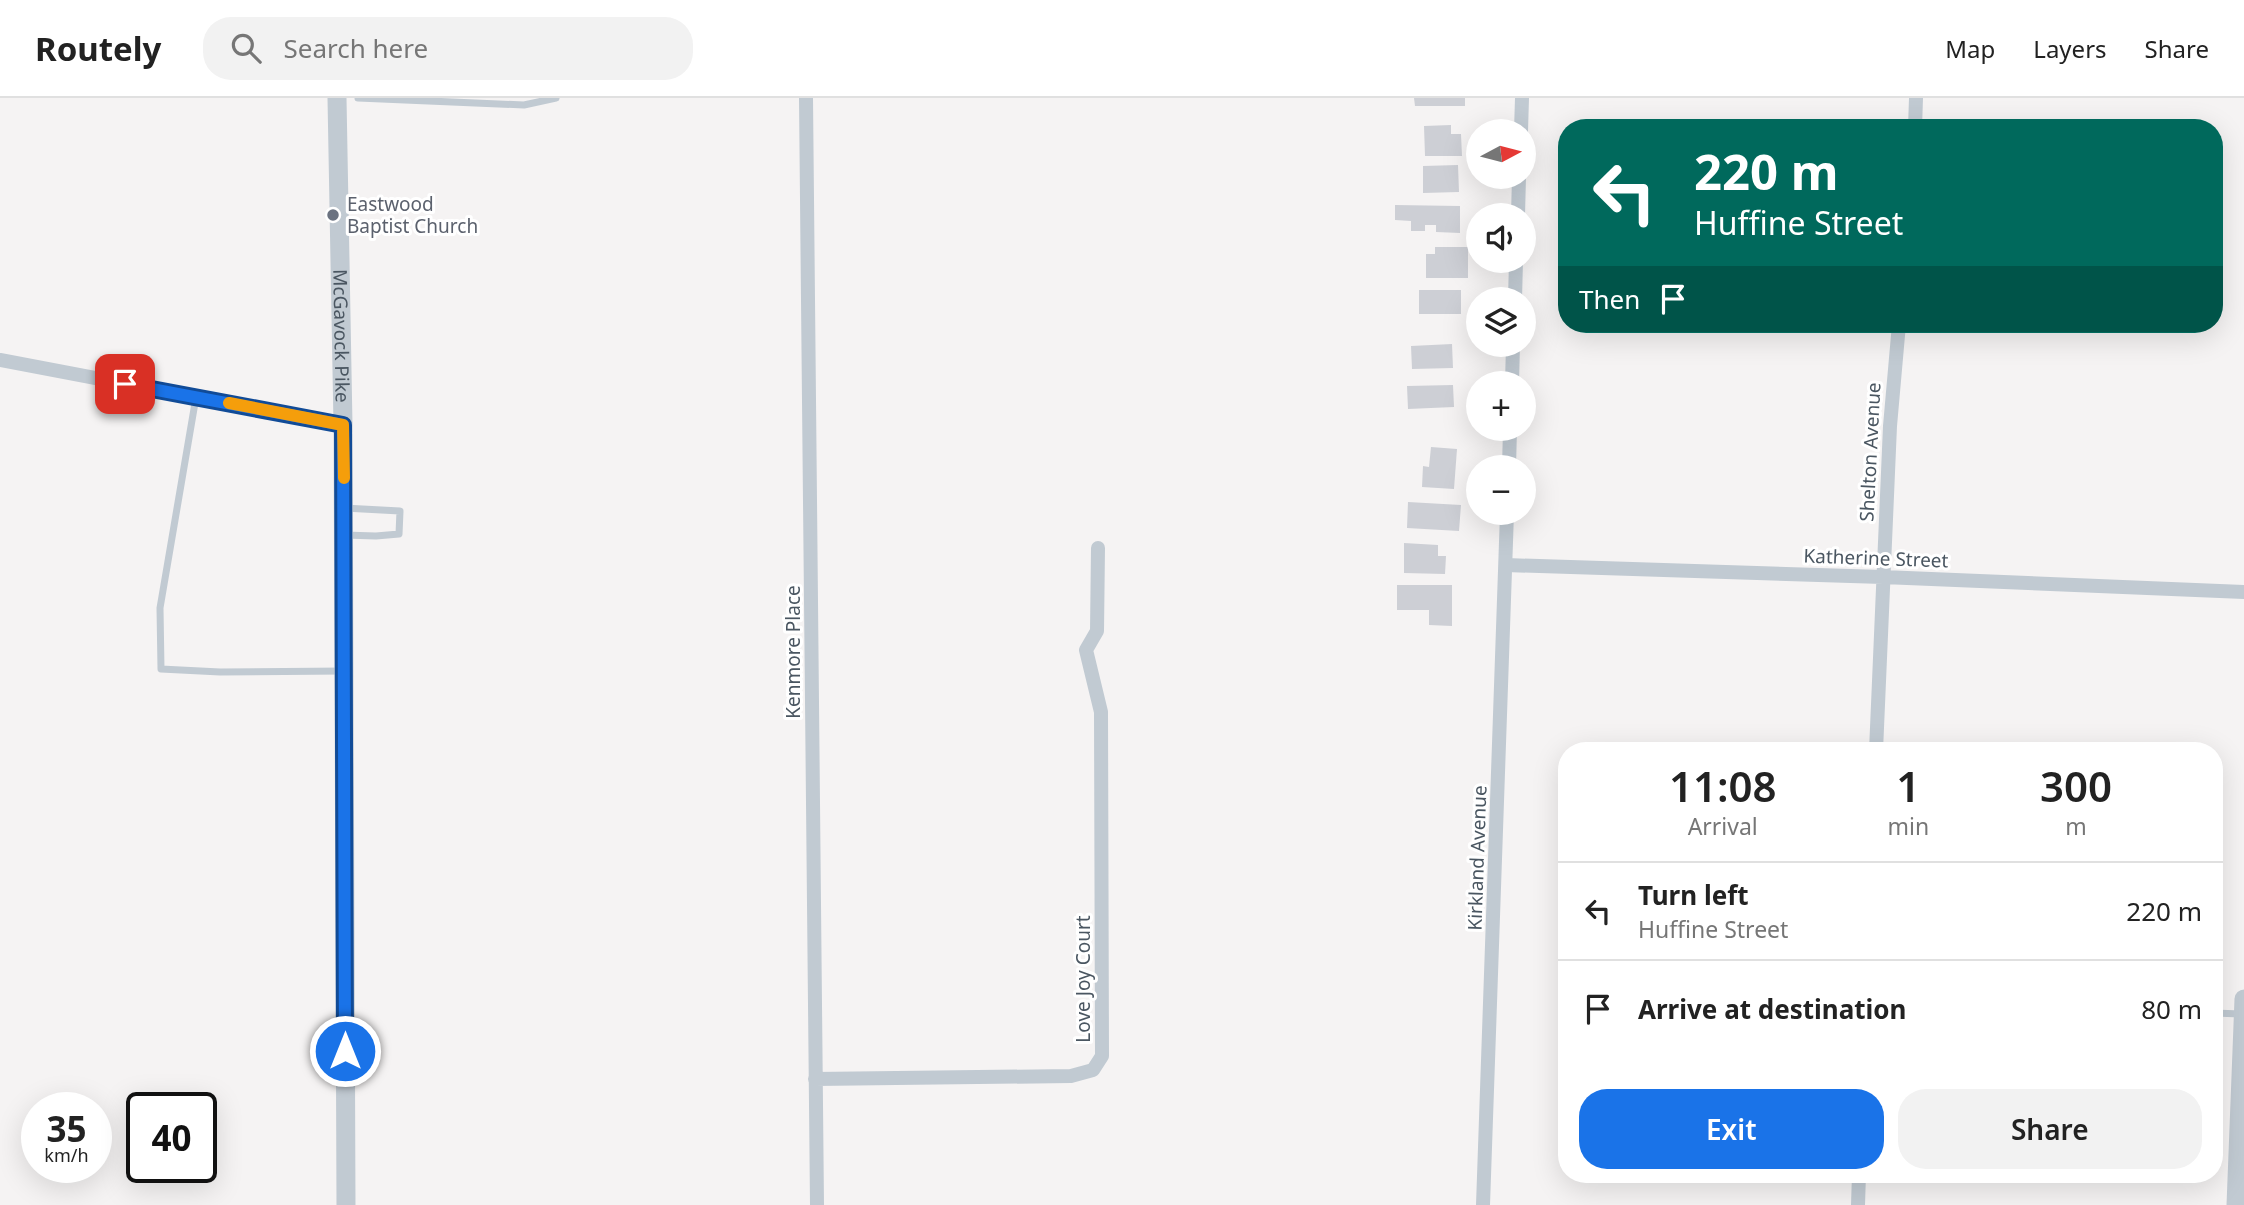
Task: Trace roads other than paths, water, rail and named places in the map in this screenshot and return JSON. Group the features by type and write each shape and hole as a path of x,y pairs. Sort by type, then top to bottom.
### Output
{"street":[{"name":"McGavock Pike","path":"337,98 344,508 346,1205"},
{"name":"Kenmore Place","path":"806,98 817,1205"},
{"path":"1521,119 1522,98"},
{"path":"1915,119 1916,98"},
{"name":"Shelton Avenue","path":"1876,742 1890,426 1898,333"},
{"path":"0,360 343,425"},
{"name":"Kirkland Avenue","path":"1483,1205 1507,525"},
{"name":"Love Joy Court","path":"815,1079 1071,1076 1093,1070 1102,1056 1101,712 1086,650 1097,631 1098,548"},
{"name":"Katherine Street","path":"1506,565 2244,592"},
{"path":"2236,1205 2244,999"},
{"path":"1858,1205 1859,1183"}],"lane":[{"path":"358,98 524,104 556,98"},
{"path":"196,397 160,608 161,669 220,672 344,671"},
{"path":"344,508 400,511 400,534 344,535"},
{"path":"2223,1013 2244,1014"}],"place":[{"name":"Eastwood Baptist Church","path":"333,215"}]}
